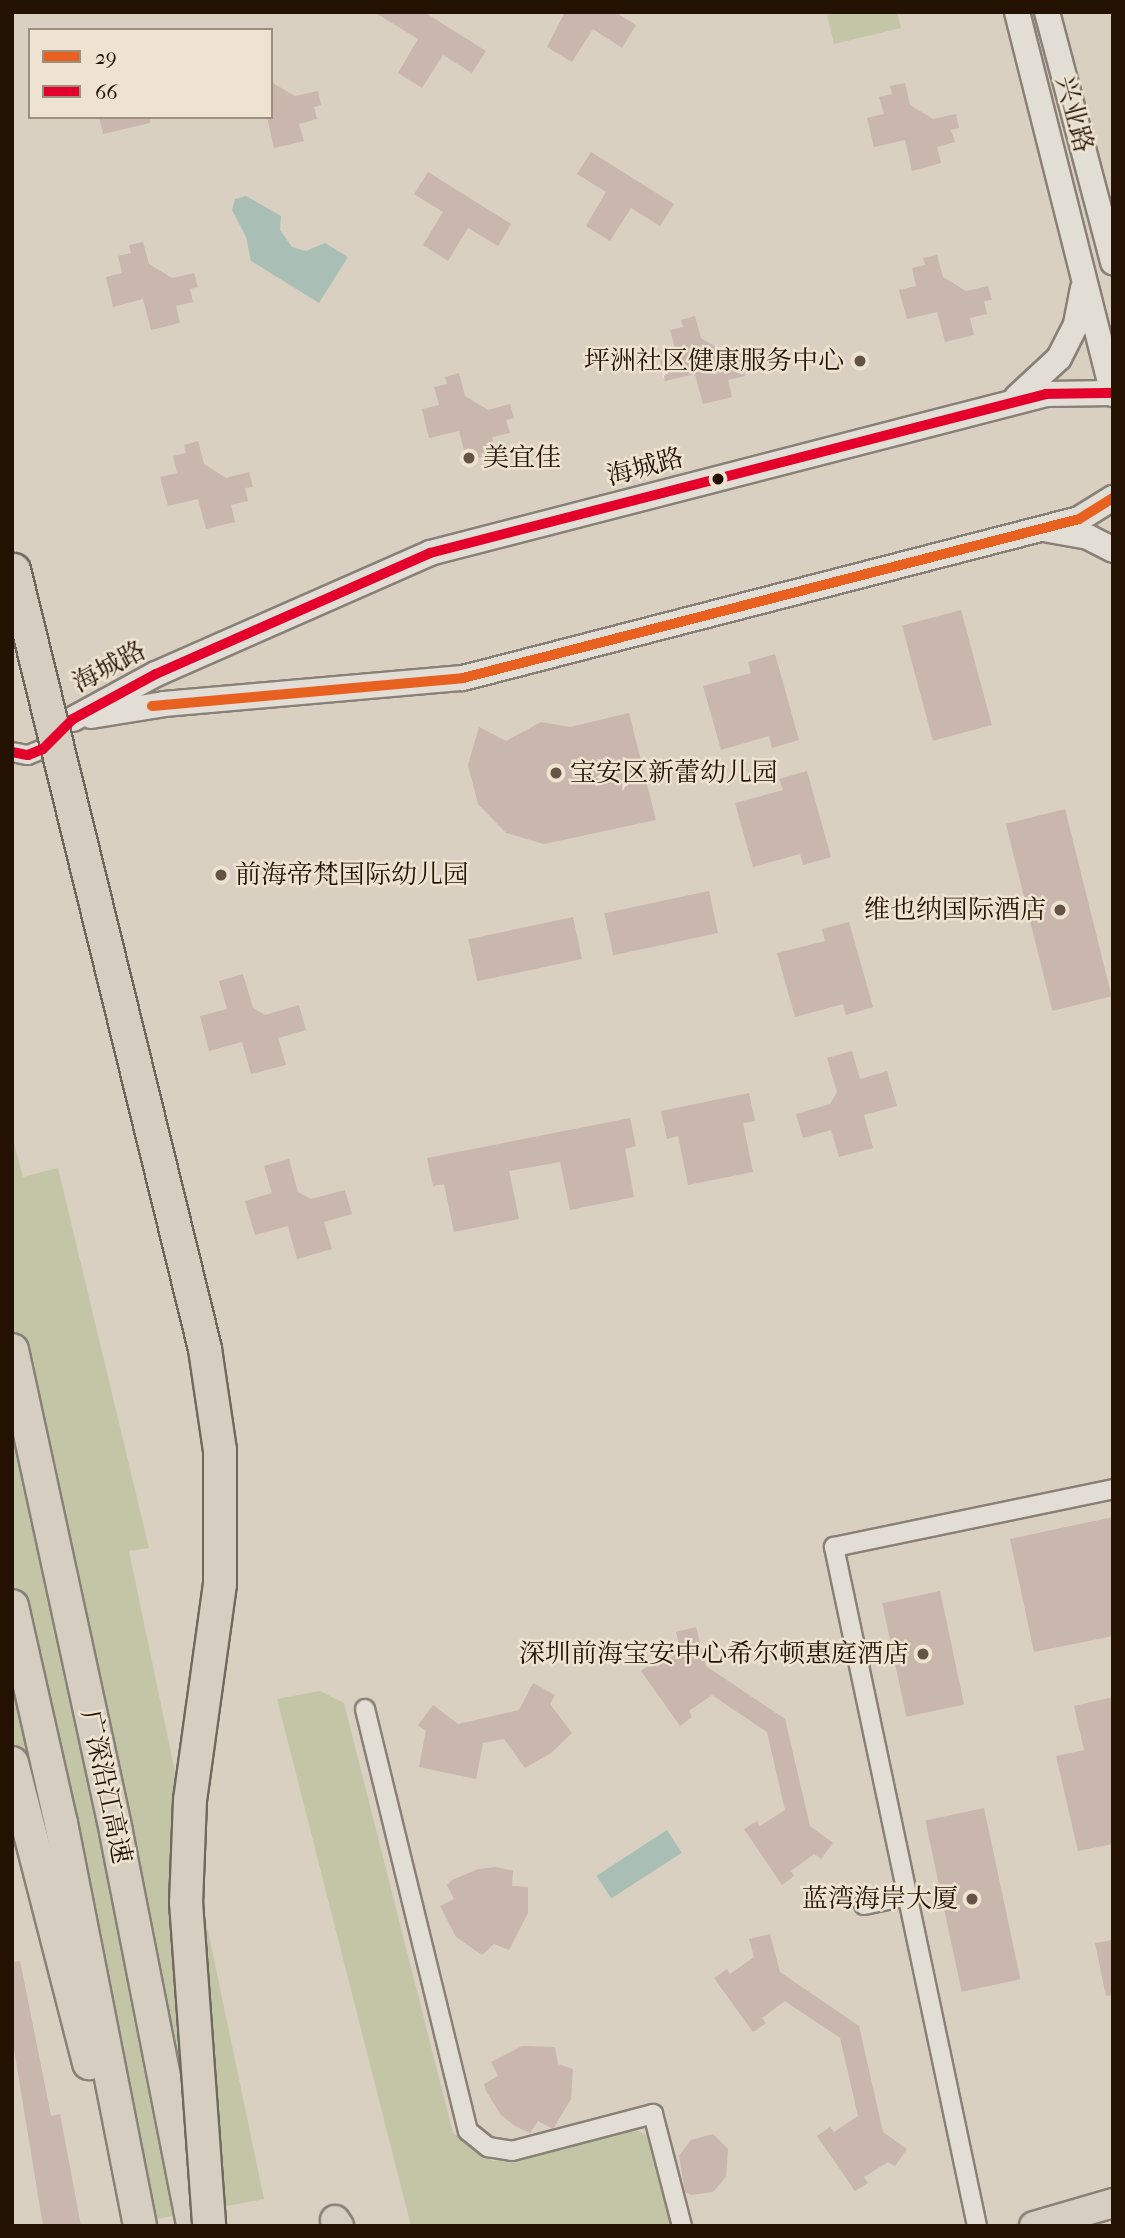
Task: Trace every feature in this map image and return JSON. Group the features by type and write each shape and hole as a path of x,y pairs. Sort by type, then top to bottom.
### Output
{"highway":[{"path":"13,566 205,1349 220,1450 220,1584 190,1800 186,1902 209,2226"},
{"name":"广深沿江高速","path":"12,1350 116,1832 194,2226"},
{"name":"广深沿江高速","path":"12,1606 64,1836 140,2226"},
{"path":"12,1763 131,2226"}],"main road":[{"name":"兴业路","path":"1017,12 1113,393"},
{"name":"兴业路","path":"1047,12 1113,262"},
{"path":"1001,405 1034,386 1059,358 1081,306 1083,268"},
{"name":"海城路","path":"73,719 156,674 430,553 1046,394 1113,393"},
{"name":"海城路","path":"73,719 164,704 463,678 1079,519 1113,498"},
{"path":"1034,530 1071,532 1113,550"},
{"path":"1034,2226 1113,2203"}],"street":[{"path":"12,752 28,754 43,749 73,719"},
{"path":"977,2226 835,1547 1113,1489"},
{"path":"365,1709 468,2131 488,2147 512,2151 653,2114 682,2226"},
{"path":"864,1905 908,1896"}],"green space":[{"path":"837,12 897,12 901,28 834,44 827,15"},
{"path":"12,1135 23,1177 58,1168 149,1548 129,1551 264,2199 136,2223 12,1741"},
{"path":"320,1691 344,1703 453,2133 493,2161 634,2129 649,2136 673,2226 411,2226 277,1699"}],"shaded area":[{"path":"246,196 281,216 280,230 292,247 306,251 325,243 348,257 319,303 251,261 246,237 232,210 235,199"},
{"path":"667,1830 682,1853 611,1898 597,1876"}],"building":[{"path":"374,12 424,12 486,51 472,73 443,55 422,88 398,73 418,39"},
{"path":"565,12 615,12 636,25 622,48 593,29 572,62 547,47"},
{"path":"273,83 295,96 318,91 321,105 314,107 317,119 299,124 304,141 274,148 267,119 273,119"},
{"path":"905,83 910,105 933,119 956,114 959,128 951,130 955,142 937,147 941,163 912,171 905,140 874,147 867,118 884,114 879,97 892,94 890,86"},
{"path":"99,119 150,119 150,123 103,134"},
{"path":"591,152 674,204 660,226 631,208 610,241 586,226 606,192 577,174"},
{"path":"428,172 511,224 498,246 468,228 448,261 423,245 443,212 414,194"},
{"path":"143,242 149,264 172,278 194,273 198,287 190,289 193,302 176,306 180,323 151,330 143,299 113,307 106,277 122,273 118,256 131,253 129,245"},
{"path":"937,255 943,277 966,291 988,286 992,300 984,301 987,314 970,318 974,335 945,342 937,312 907,319 899,290 916,286 912,268 925,265 923,258"},
{"path":"695,316 701,338 724,352 746,347 750,361 743,363 745,376 728,380 732,397 703,404 695,374 665,381 658,352 675,348 670,330 683,327 681,320"},
{"path":"459,373 465,396 488,410 510,404 514,418 506,420 510,433 492,437 496,454 467,461 459,431 429,438 422,409 439,405 434,387 447,384 445,377"},
{"path":"198,441 204,464 226,478 249,472 253,487 245,488 248,501 231,505 235,522 206,529 198,499 168,506 160,477 177,473 173,456 186,453 184,445"},
{"path":"961,610 992,725 933,741 902,626"},
{"path":"775,654 799,740 772,748 769,736 721,750 703,686 751,673 748,662"},
{"path":"629,713 656,820 544,844 506,833 478,804 468,765 479,727 506,741 541,722 570,727"},
{"path":"807,771 831,857 803,865 800,854 753,867 735,803 783,790 779,779"},
{"path":"1065,809 1112,996 1053,1011 1006,824"},
{"path":"709,891 718,933 613,955 604,913"},
{"path":"573,917 582,959 477,981 468,939"},
{"path":"849,922 873,1007 846,1015 843,1004 795,1017 777,953 825,941 822,929"},
{"path":"243,974 253,1008 265,1015 299,1005 306,1030 278,1038 286,1065 251,1074 242,1042 209,1051 200,1016 227,1009 219,981"},
{"path":"852,1051 860,1079 887,1071 897,1106 864,1115 873,1148 839,1157 831,1130 803,1138 796,1114 830,1104 837,1092 827,1058"},
{"path":"749,1093 755,1121 743,1123 753,1172 688,1185 678,1136 667,1139 661,1111"},
{"path":"630,1118 636,1146 625,1149 634,1197 570,1210 560,1162 509,1171 519,1219 454,1232 444,1184 433,1186 427,1158"},
{"path":"289,1159 298,1192 311,1199 345,1190 352,1214 324,1222 332,1249 297,1259 288,1226 255,1235 245,1201 272,1193 264,1166"},
{"path":"1113,1517 1113,1636 1034,1652 1010,1539"},
{"name":"深圳前海宝安中心希尔顿惠庭酒店","path":"940,1591 964,1704 906,1717 882,1603"},
{"path":"696,1627 706,1666 785,1719 810,1826 833,1843 821,1859 814,1854 791,1871 794,1876 782,1885 744,1829 757,1821 760,1826 785,1810 767,1732 712,1695 689,1711 692,1717 680,1726 641,1671 654,1662 657,1667 681,1651 676,1632"},
{"path":"533,1683 555,1695 550,1704 572,1733 551,1753 525,1768 504,1739 483,1743 476,1779 419,1767 426,1731 418,1725 433,1705 458,1724 519,1710"},
{"path":"1113,1697 1113,1844 1078,1851 1056,1756 1084,1750 1074,1706"},
{"name":"蓝湾海岸大厦","path":"984,1808 1020,1979 962,1992 925,1820"},
{"path":"496,1867 513,1871 512,1886 528,1887 528,1913 509,1950 494,1944 482,1955 456,1937 440,1906 454,1899 447,1885 452,1880 478,1869"},
{"path":"770,1934 780,1972 859,2026 883,2132 907,2149 895,2166 888,2162 864,2177 868,2183 855,2191 817,2136 830,2127 834,2132 858,2116 840,2038 785,2001 762,2018 766,2023 753,2032 714,1978 727,1969 730,1974 754,1957 749,1939"},
{"path":"1113,1940 1113,1995 1106,1996 1095,1943"},
{"path":"20,1961 51,2116 60,2114 81,2226 43,2226 12,2037 12,1962"},
{"path":"522,2046 555,2047 558,2064 573,2069 571,2099 553,2129 538,2121 530,2133 515,2126 501,2115 486,2091 484,2084 498,2076 491,2062"},
{"path":"713,2134 728,2149 726,2177 713,2192 691,2195 685,2192 679,2156 691,2140"}],"transit line":[{"name":"66","path":"12,752 28,755 43,749 73,719 156,674 430,553 1046,394 1113,393"},
{"name":"29","path":"152,706 463,678 1079,519 1113,498"}],"place":[{"name":"坪洲社区健康服务中心","path":"860,361"},
{"name":"美宜佳","path":"469,458"},
{"name":"宝安区新蕾幼儿园","path":"556,773"},
{"name":"前海帝梵国际幼儿园","path":"221,875"},
{"name":"维也纳国际酒店","path":"1060,910"},
{"name":"深圳前海宝安中心希尔顿惠庭酒店","path":"923,1654"},
{"name":"蓝湾海岸大厦","path":"972,1899"}]}
